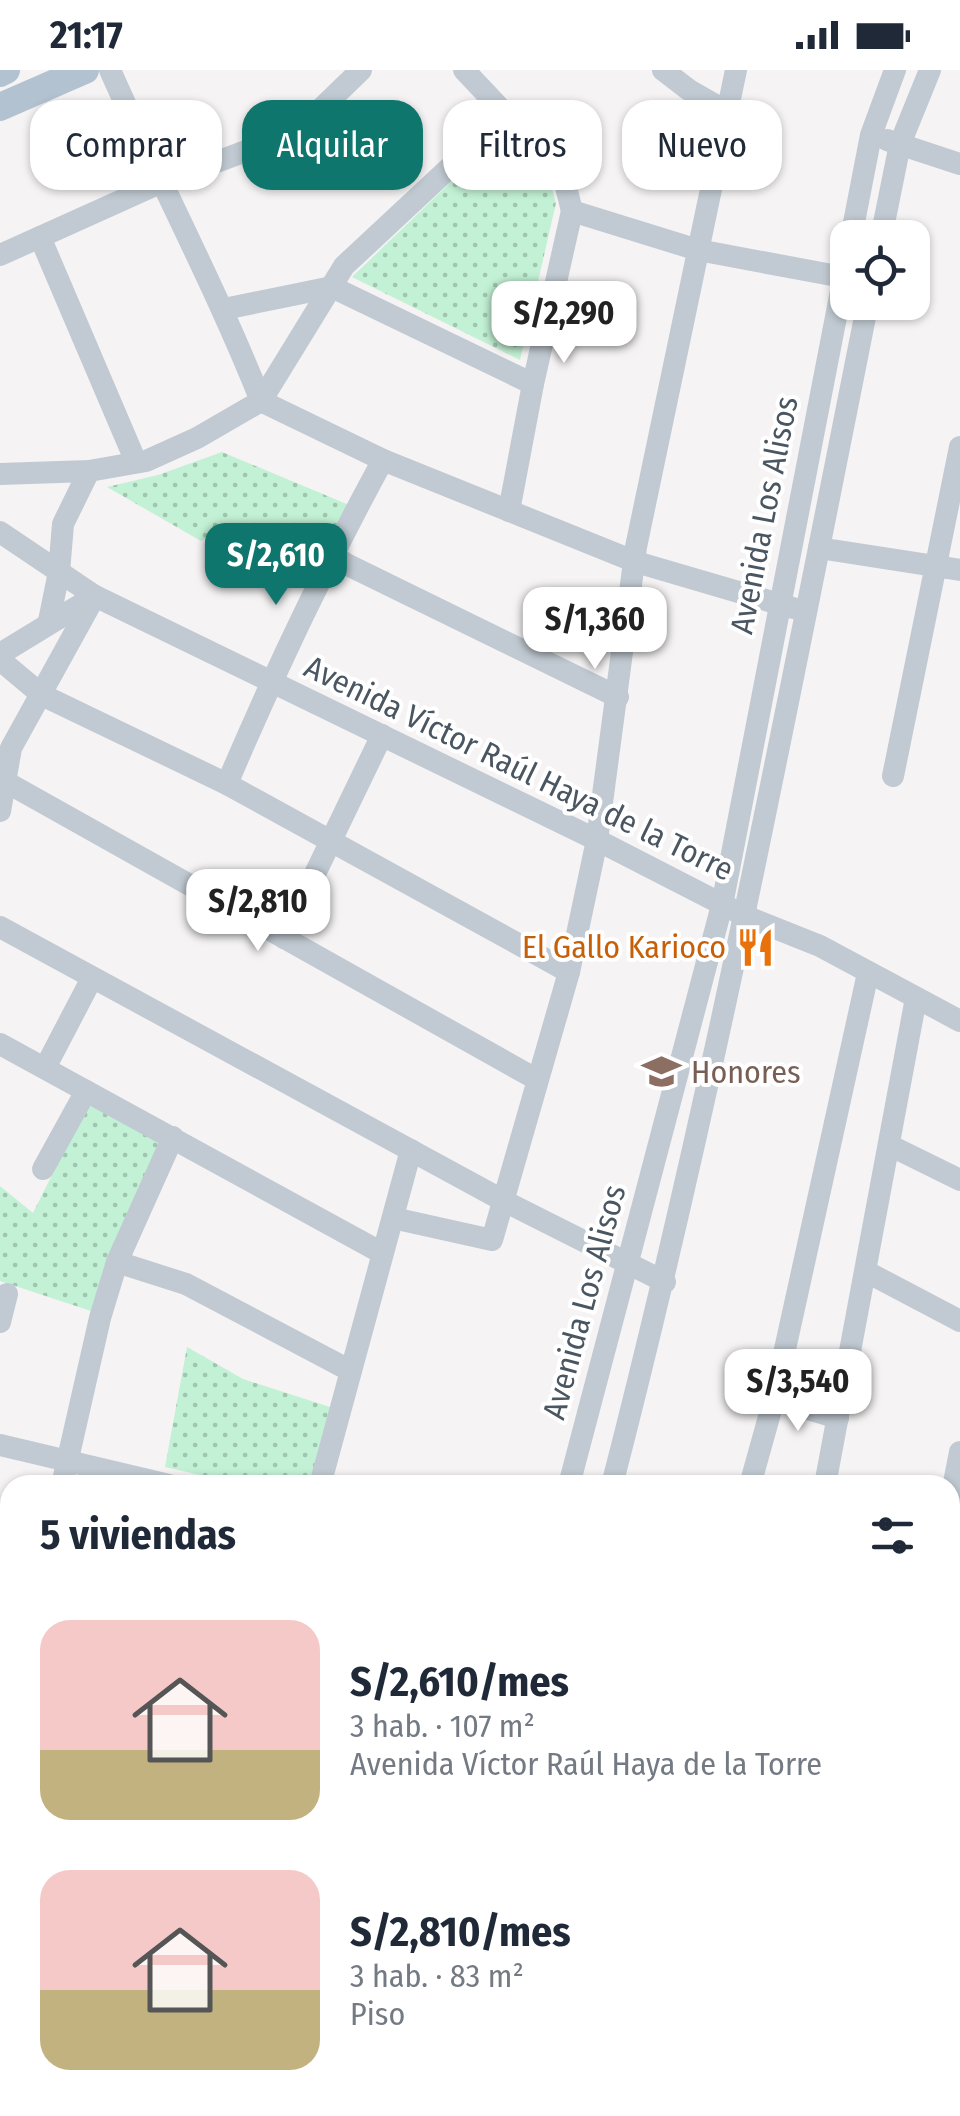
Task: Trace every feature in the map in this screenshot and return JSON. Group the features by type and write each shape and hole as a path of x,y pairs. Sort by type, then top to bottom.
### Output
{"main road":[{"path":"0,107 85,70"}],"street":[{"path":"110,70 123,100"},
{"path":"222,160 297,132 361,70"},
{"path":"464,70 492,100"},
{"path":"664,70 707,100"},
{"path":"729,100 736,70"},
{"path":"854,220 871,135 895,70"},
{"path":"885,220 900,144 930,70"},
{"path":"871,135 960,164"},
{"path":"0,474 88,471 136,462 197,438 261,400 344,266 443,174"},
{"path":"0,255 144,190"},
{"path":"164,190 224,308 261,400 383,460 636,562 806,612"},
{"path":"509,511 532,384 572,211 567,190"},
{"path":"393,1218 492,1240 569,972 597,840 636,547 710,190"},
{"path":"572,211 698,250 830,268"},
{"path":"40,237 136,462"},
{"path":"224,308 332,286 532,384"},
{"name":"Avenida Los Alisos","path":"572,1475 722,905 836,320"},
{"name":"Avenida Los Alisos","path":"615,1475 665,1282 744,916 864,320"},
{"path":"893,776 960,447"},
{"path":"228,784 270,681 383,460"},
{"path":"49,621 64,524 88,471"},
{"name":"Avenida Víctor Raúl Haya de la Torre","path":"0,532 95,596 597,840 744,916 820,946 960,1021"},
{"path":"818,548 960,570"},
{"path":"332,554 618,698"},
{"path":"95,596 49,621 0,657 42,695 228,784 569,972"},
{"path":"0,811 11,748 95,596"},
{"path":"284,938 382,735"},
{"path":"6,782 536,1080"},
{"path":"0,927 504,1201 665,1282"},
{"path":"753,1475 774,1399 868,973"},
{"path":"45,1068 92,978"},
{"path":"827,1475 916,998"},
{"path":"0,1044 382,1253"},
{"path":"43,1169 86,1090"},
{"path":"0,1445 64,1474 117,1262 172,1137"},
{"path":"890,1145 960,1180"},
{"path":"323,1475 411,1150"},
{"path":"117,1262 186,1284 349,1370"},
{"path":"867,1272 960,1322"},
{"path":"0,1322 7,1294"},
{"path":"774,1399 838,1418"}],"green space":[{"path":"443,190 552,190 556,203 520,360 352,277"},
{"path":"222,452 349,505 316,574 219,529 201,541 107,487 158,475"},
{"path":"90,1099 163,1137 94,1312 0,1281 0,1186 33,1213"},
{"path":"187,1347 243,1379 333,1408 316,1475 200,1475 165,1467"}],"place":[{"name":"El Gallo Karioco","path":"756,947"},
{"name":"Honores","path":"661,1072"}]}
